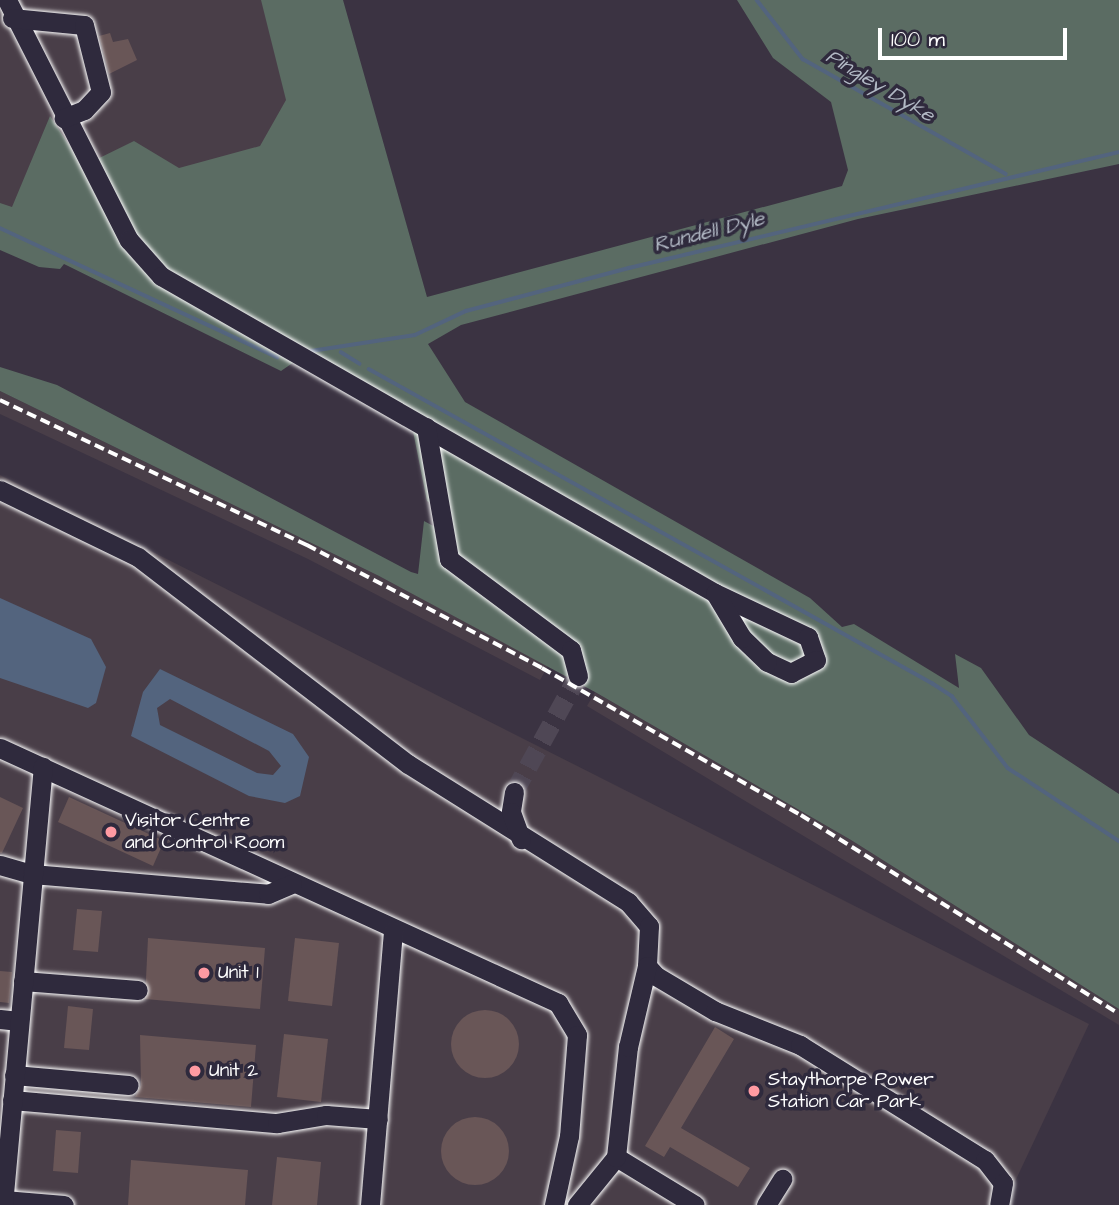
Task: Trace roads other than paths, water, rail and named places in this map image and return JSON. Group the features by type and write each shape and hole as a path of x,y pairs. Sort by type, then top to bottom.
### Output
{"lane":[{"path":"10,9 64,118 148,265 715,593 808,637 816,660 791,673 767,662 742,638 715,593"},
{"path":"10,9 83,25 101,92 84,110 64,118"},
{"path":"426,427 449,559 571,650 578,676"},
{"path":"0,491 138,557 408,764 521,839 639,911 649,926 647,966 628,1047 616,1157 577,1205"},
{"path":"0,748 393,931 544,994 574,1021 569,1136 554,1205"},
{"path":"43,767 23,981 10,1020 14,1074 3,1203 64,1205"},
{"path":"514,792 511,812 521,839"},
{"path":"0,865 32,874 268,894 292,884"},
{"path":"370,1205 393,931"},
{"path":"647,966 715,1011 800,1045 985,1160 1003,1183 999,1205"},
{"path":"23,981 138,990"},
{"path":"14,1074 129,1085"},
{"path":"12,1100 276,1122 326,1115 377,1119"},
{"path":"616,1157 695,1205"},
{"path":"766,1205 782,1178"}],"water":[{"path":"0,598 91,639 106,667 96,703 88,708 0,678"},
{"path":"160,669 293,734 309,757 300,796 285,803 249,796 131,736 143,692","holes":["170,699 269,751 281,766 273,775 257,773 160,725 157,708"]}],"waterway":[{"name":"Pingley Dyke","path":"757,0 803,59 1006,174"},
{"name":"Rundell Dyle","path":"311,351 415,335 466,311 629,268 1119,152"},
{"path":"0,228 277,357"},
{"path":"341,352 360,364"},
{"path":"369,369 932,683 952,696 1008,768 1119,841"}],"tunnel":[{"path":"514,792 578,676"}],"railway":[{"path":"0,400 307,545 542,668 801,815 1119,1014"}],"place":[{"name":"Visitor Centre and Control Room","path":"111,832"},
{"name":"Unit 1","path":"204,973"},
{"name":"Unit 2","path":"195,1071"},
{"name":"Staythorpe Power Station Car Park","path":"754,1091"}]}
